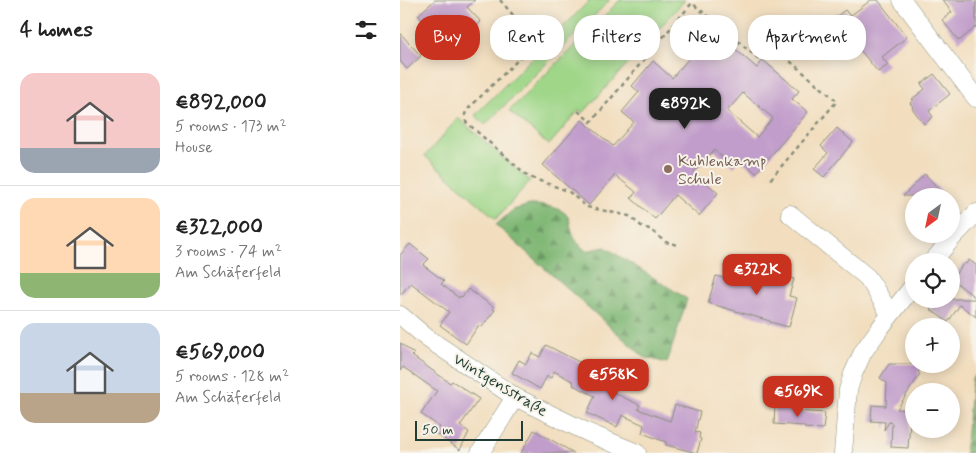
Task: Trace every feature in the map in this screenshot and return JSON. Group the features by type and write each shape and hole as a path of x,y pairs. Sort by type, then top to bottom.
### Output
{"street":[{"path":"902,0 976,98"},
{"path":"940,253 976,213"},
{"path":"790,214 867,277 890,314"},
{"path":"842,453 848,390 853,374 864,352 905,296"},
{"name":"Wintgensstraße","path":"400,315 427,338 515,397 589,434 637,453"},
{"path":"480,453 515,397"}],"path":[{"path":"500,0 532,37 534,43 468,109 465,114 466,122 530,177 568,191 587,207 629,216 665,242 679,245"},
{"path":"578,112 591,122 692,3 759,59 771,45 837,100 768,182"}],"green space":[{"path":"590,0 610,0 595,15 575,15"},
{"path":"620,0 685,0 660,28 660,15 605,15"},
{"path":"574,16 574,36 564,46 564,26"},
{"path":"574,46 574,60 631,60 583,113 579,110 549,145 509,111 560,60 564,60 564,56"},
{"path":"530,60 550,60 485,125 475,115"},
{"path":"458,118 530,181 496,219 425,156"},
{"path":"530,205 540,205 561,210 569,218 572,232 578,244 586,251 605,247 687,299 667,363 644,357 496,225 513,210"},
{"path":"976,375 976,453 965,453 972,378"}],"building":[{"path":"435,0 475,0 467,7 474,15 418,15"},
{"path":"871,0 878,0 907,37 882,57 888,65 878,72 866,57 866,15 851,15"},
{"path":"942,0 976,0 976,27 959,41 942,20 952,12"},
{"path":"845,10 849,15 838,15"},
{"path":"400,33 415,49 415,60 417,60 407,69 400,61"},
{"path":"738,52 757,68 763,60 799,91 792,99 808,112 756,173 740,159 734,167 714,150 694,172 718,193 699,216 675,195 655,219 631,198 636,192 615,175 589,205 543,165 582,120 613,146 634,122 622,112 639,92 632,86 653,61 672,78 687,60 738,60","holes":["743,93 773,118 757,137 727,111"]},
{"path":"934,74 950,94 929,111 933,117 924,124 910,103 914,100 912,99 925,89 921,84"},
{"path":"837,128 853,142 824,177 814,169 828,153 821,146"},
{"path":"925,174 938,188 911,188"},
{"path":"410,244 429,259 423,265 444,281 441,284 459,298 468,289 494,307 493,309 495,310 482,327 479,325 466,344 440,325 449,312 411,283 400,295 400,255"},
{"path":"969,260 976,265 976,298 960,286 960,268 964,263 966,264"},
{"path":"751,266 794,279 789,296 797,298 789,327 708,303 716,276 745,284"},
{"path":"960,299 976,299 976,317 960,305"},
{"path":"958,308 951,318 942,318 930,309"},
{"path":"400,343 414,354 412,356 450,383 452,381 479,399 460,426 469,432 460,450 435,433 440,427 421,414 437,391 403,367 400,371"},
{"path":"546,345 583,364 579,373 616,389 614,393 640,405 638,409 670,421 675,405 700,412 695,432 700,433 699,438 701,439 697,453 666,445 666,442 642,433 644,425 622,415 617,427 587,413 595,396 573,385 574,382 554,371 551,378 547,376 540,389 512,373 519,360 526,364 532,353 540,357"},
{"path":"889,364 905,364 905,373 920,374 914,383 905,383 905,397 897,409 905,410 905,438 909,438 908,448 891,447 892,423 889,422 884,430 885,422 871,421 872,405 886,406 887,383 880,378"},
{"path":"775,405 793,406 793,411 825,413 823,429 774,424"},
{"path":"534,430 574,453 521,453"}],"place":[{"name":"Kuhlenkamp Schule","path":"668,169"}]}
